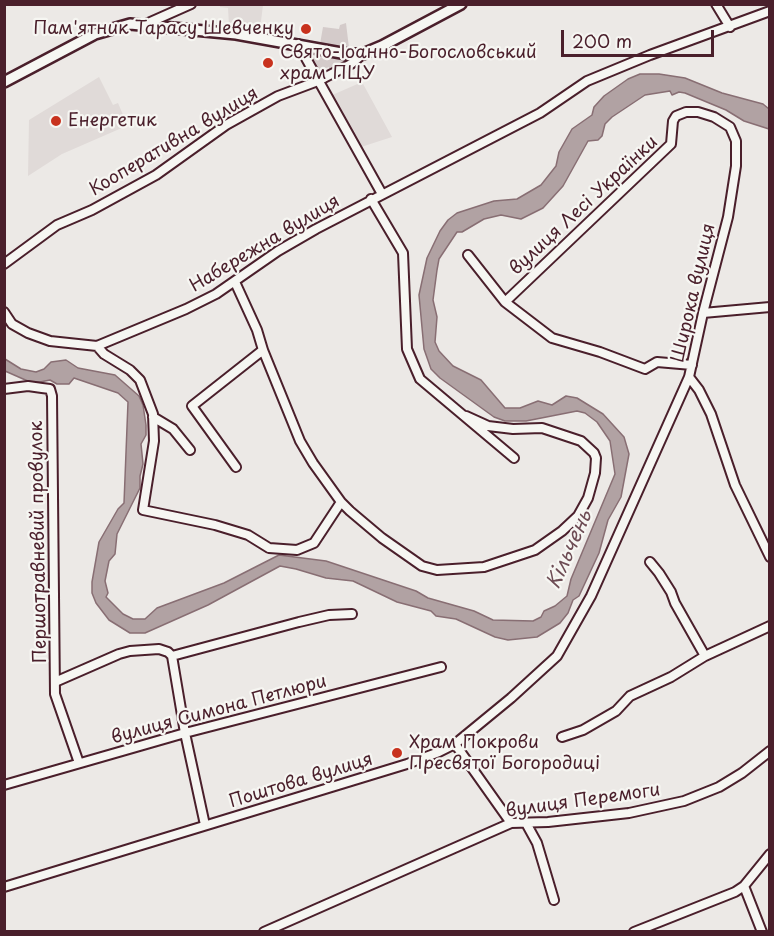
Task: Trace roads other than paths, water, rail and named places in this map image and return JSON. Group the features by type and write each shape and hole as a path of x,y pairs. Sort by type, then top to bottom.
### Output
{"main road":[{"path":"4,82 95,34 130,24 236,34 347,54 363,54 460,4"}],"street":[{"path":"146,24 191,4"},
{"path":"716,4 730,27"},
{"name":"Набережна вулиця","path":"4,312 12,324 39,337 50,341 97,346 216,294 278,251 371,199 540,113 587,81 770,11"},
{"path":"298,44 382,194"},
{"name":"Кооперативна вулиця","path":"4,264 57,225 92,210 156,175 226,125 278,96 318,81 351,64 363,54"},
{"name":"вулиця Лесі Українки","path":"505,302 671,144 673,121 676,116 686,112 698,112 714,117 730,127"},
{"name":"Широка вулиця","path":"730,127 736,141 736,165 728,216 689,377 699,390 711,414 735,485 770,557"},
{"path":"371,199 403,253 405,321 410,358 420,379 514,458"},
{"name":"вулиця Лесі Українки","path":"468,255 505,302 552,338 600,352 645,369 657,362 692,365"},
{"path":"235,282 257,330 300,441 313,464 341,502 411,560 437,570 484,567 510,560 535,549 562,531 578,516 588,498 595,473 596,458 581,441 542,428 513,429 488,426 466,416"},
{"path":"703,313 770,307"},
{"path":"97,346 104,354 130,370 140,380 153,417 154,441 143,510 215,525 248,535 269,548 297,550 315,543 341,502"},
{"path":"236,467 192,406 263,350"},
{"name":"Поштова вулиця","path":"4,887 407,765 455,744 536,678 557,656 591,596 689,377"},
{"name":"Першотравневий провулок","path":"4,389 28,386 50,389 52,396 55,682 130,651 159,649 172,656 299,622 329,615 352,614"},
{"path":"153,417 173,429 190,450"},
{"path":"650,562 671,592 705,656"},
{"path":"562,737 583,730 616,711 630,696 671,677 705,656 770,626"},
{"path":"172,656 185,733 205,825"},
{"name":"вулиця Симона Петлюри","path":"4,785 185,733 441,667"},
{"path":"55,682 55,694 79,763"},
{"path":"455,744 511,823"},
{"name":"вулиця Перемоги","path":"264,932 511,823 629,813 684,801 719,787 742,773 770,751"},
{"path":"526,823 537,843 554,900"},
{"path":"634,932 735,892 744,886 770,854"},
{"path":"744,886 762,932"}],"place":[{"name":"Пам'ятник Тарасу Шевченку","path":"306,29"},
{"name":"Свято-Іоанно-Богословський храм ПЦУ","path":"268,63"},
{"name":"Енергетик","path":"56,121"},
{"name":"Храм Покрови Пресвятої Богородиці","path":"397,753"}],"water label":[{"name":"Кільчень","path":"570,550"}]}
